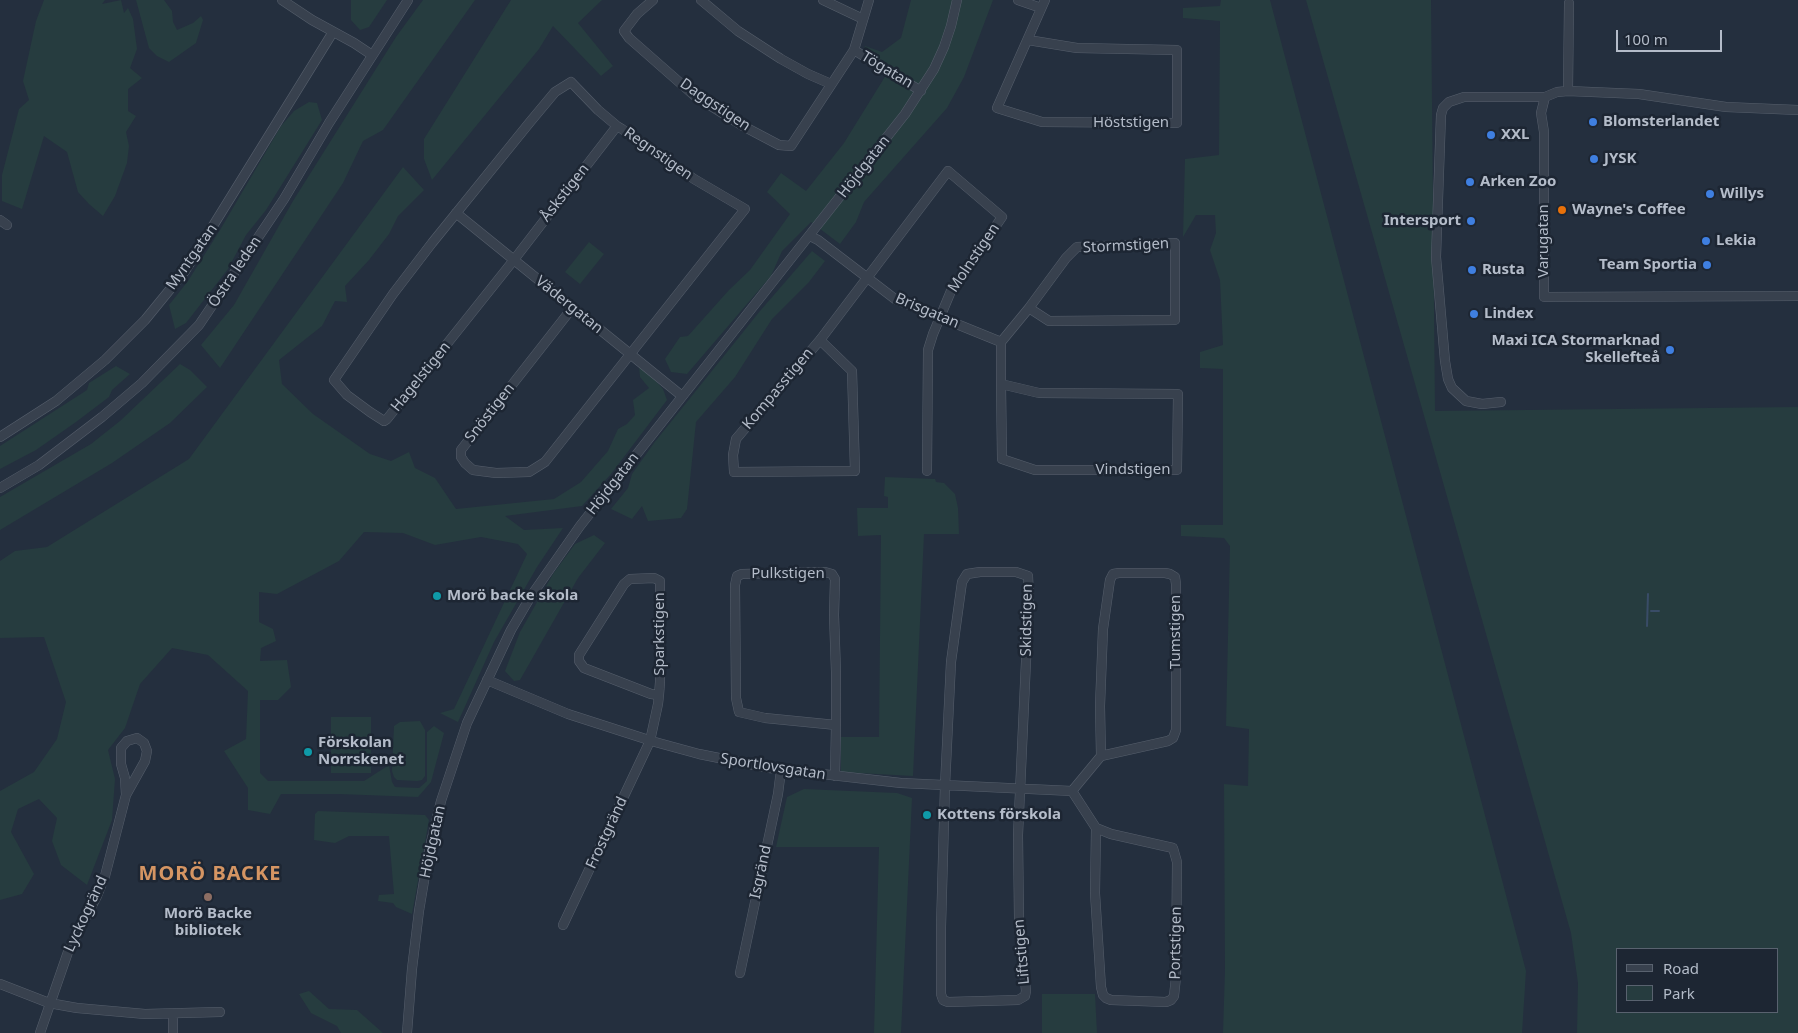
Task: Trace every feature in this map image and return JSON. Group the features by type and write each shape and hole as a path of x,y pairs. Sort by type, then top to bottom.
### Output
{"street":[{"path":"282,0 372,55"},
{"name":"Östra leden","path":"0,488 38,465 102,417 142,384 199,325 284,199 329,123 408,0"},
{"name":"Daggstigen","path":"653,0 637,14 624,31 629,38 696,96 743,126 778,145 791,146 854,50 869,0"},
{"path":"701,0 738,32 781,59 831,84"},
{"path":"823,0 863,19"},
{"name":"Höjdgatan","path":"408,1033 412,969 429,851 453,762 468,723 511,630 555,560 905,114 921,91 944,47 957,0"},
{"path":"1018,0 1043,4"},
{"path":"1568,91 1569,3"},
{"name":"Höststigen","path":"1028,40 1077,48 1177,50 1177,123 1042,122 997,108 1043,4"},
{"name":"Myntgatan","path":"0,437 56,400 104,360 145,320 185,271 333,32"},
{"name":"Tögatan","path":"854,50 921,91"},
{"name":"Regnstigen","path":"456,213 555,92 571,82 598,110 617,126 679,170 745,208 630,355"},
{"path":"1500,402 1482,404 1466,401 1452,388 1448,379 1436,257 1440,115 1445,104 1464,96 1545,97 1557,92 1568,91 1639,94 1726,107 1798,110"},
{"name":"Varugatan","path":"1545,97 1541,113 1544,132 1544,296 1798,296"},
{"name":"Åskstigen","path":"514,261 617,126"},
{"name":"Molnstigen","path":"866,277 948,170 1002,217 951,291 932,334 928,350 927,471"},
{"name":"Vädergatan","path":"456,213 682,396"},
{"name":"Hagelstigen","path":"456,213 393,294 334,380 347,394 384,421 387,419 514,261"},
{"name":"Brisgatan","path":"810,236 818,240 895,299 1001,342"},
{"name":"Stormstigen","path":"1001,342 1066,258 1077,247 1176,243 1175,320 1049,321 1029,308"},
{"name":"Kompasstigen","path":"820,340 852,370 855,471 734,472 733,455 736,439 820,340 866,277"},
{"name":"Snöstigen","path":"573,307 461,450 461,457 473,470 496,473 529,472 536,469 545,462 630,355"},
{"name":"Vindstigen","path":"1001,342 1001,384 1002,459 1035,470 1177,470 1178,394 1039,394 1001,384"},
{"name":"Pulkstigen","path":"835,776 836,725 835,579 832,574 825,572 742,574 737,576 735,585 736,698 739,712 765,718 836,725"},
{"name":"Skidstigen","path":"945,786 951,662 962,582 967,574 970,573 1016,572 1028,576 1029,585 1020,789"},
{"name":"Tumstigen","path":"1119,573 1170,574 1175,577 1176,584 1176,730 1173,738 1168,741 1101,756 1100,706 1103,629 1110,580 1113,574 1119,573"},
{"name":"Sparkstigen","path":"650,741 659,695 660,581 654,578 630,579 624,584 578,655 579,661 584,668 651,694 659,695"},
{"name":"Sportlovsgatan","path":"487,680 568,714 650,741 700,754 781,770 901,783 1072,791"},
{"name":"Lyckogränd","path":"40,1033 68,952 97,896 105,876 126,795 126,778 121,764 121,748 127,741 137,738 144,743 147,751 145,761 126,795"},
{"name":"Frostgränd","path":"564,925 650,741"},
{"path":"1096,828 1072,791 1101,756"},
{"name":"Isgränd","path":"740,973 781,770"},
{"name":"Liftstigen","path":"945,786 941,994 943,1000 948,1002 1018,1000 1025,996 1019,919 1018,835 1020,789"},
{"name":"Portstigen","path":"1096,828 1111,834 1173,848 1177,862 1176,977 1174,996 1171,1000 1166,1002 1110,1000 1103,995 1095,893 1096,828"},
{"path":"0,984 49,1003 77,1008 145,1014 220,1012"},
{"path":"173,1014 173,1033"}],"green space":[{"path":"44,0 105,0 102,4 121,0 124,13 128,8 133,19 137,49 130,68 142,78 128,89 128,111 136,116 126,132 129,146 127,163 115,196 103,216 78,192 67,152 44,136 22,209 2,201 2,175 19,109 29,100 23,81 36,21"},
{"path":"136,0 164,0 172,11 173,22 177,30 193,23 201,16 203,20 196,43 169,62 157,56 149,48"},
{"path":"351,0 387,0 369,27 360,30 351,20"},
{"path":"423,0 475,0 383,130 363,141 343,183 220,368 201,345 234,305 293,201 396,37"},
{"path":"511,0 602,0 578,23 613,66 601,76 553,26 539,49 432,180 424,159 424,139"},
{"path":"911,0 993,0 964,77 947,108 864,202 856,222 840,244 811,222 782,251 771,276 687,374 671,372 665,359 680,337 688,336 729,290 750,270 790,214 767,192 781,173 806,191 844,143 891,67 863,51 865,46 882,52 901,38"},
{"path":"1221,0 1270,0 1526,971 1522,1033 1223,1033 1225,970 1224,784 1248,786 1249,729 1226,726 1230,546 1224,538 1181,536 1181,525 1223,525 1223,369 1200,368 1200,352 1223,345 1220,280 1210,250 1216,233 1215,215 1196,215 1183,237 1185,159 1219,155 1220,21 1183,18 1183,8 1220,6"},
{"path":"1306,0 1431,0 1435,411 1798,407 1798,1033 1577,1033 1578,983 1571,933"},
{"path":"309,102 317,103 322,120 266,210 246,235 228,269 186,323 175,329 169,305 188,281 220,230 281,126 294,111"},
{"path":"403,167 424,190 398,216 389,234 369,260 345,286 347,302 335,301 322,326 279,360 282,384 313,414 370,454 391,461 409,452 415,468 435,478 456,509 554,499 581,482 608,451 618,429 627,424 635,415 633,400 649,388 640,377 639,366 663,389 667,400 611,474 582,506 505,516 524,530 563,528 537,567 494,642 458,722 440,713 454,709 527,554 518,544 481,537 435,545 403,533 364,532 339,561 277,594 259,592 259,622 273,629 276,641 261,648 260,661 287,660 291,687 278,700 260,700 260,773 268,781 364,781 389,765 392,782 395,787 419,788 427,781 427,732 434,726 444,733 431,782 418,797 281,794 270,814 248,810 248,788 224,751 246,739 248,691 208,655 172,648 140,684 125,728 108,750 115,779 112,820 87,885 61,865 52,841 57,818 39,799 18,809 11,832 34,874 22,894 0,900 0,791 34,772 57,739 66,702 44,637 0,638 0,561 15,551 47,547 189,459"},
{"path":"589,242 604,254 580,284 565,272"},
{"path":"812,251 825,261 809,282 772,319 735,377 696,422 687,509 681,518 648,521 642,506 632,519 611,509 628,488 632,474 654,443 760,311"},
{"path":"180,364 190,370 207,387 170,423 112,463 0,530 0,497 91,444 120,421"},
{"path":"116,366 130,374 112,390 109,397 36,450 0,469 0,446 87,390 89,383"},
{"path":"885,477 935,479 936,482 944,483 955,494 958,508 959,534 924,534 913,776 841,772 841,737 879,737 881,535 858,536 857,508 888,508 888,497 884,496"},
{"path":"594,535 605,543 578,578 520,680 514,681 505,671 520,632 553,574 575,544"},
{"path":"331,717 371,717 371,773 331,773"},
{"path":"420,721 425,730 425,776 422,780 417,781 397,780 392,771 394,726 400,722"},
{"path":"804,789 897,793 912,798 901,1033 874,1033 879,847 776,847 787,797"},
{"path":"318,811 425,815 429,820 412,914 396,907 393,903 378,901 379,895 394,894 389,836 349,836 335,843 314,840 315,814"},
{"path":"309,991 329,1009 357,1010 383,1033 341,1033 337,1026 311,1013 299,994"},
{"path":"1042,994 1095,994 1097,1033 1042,1033"}],"waterway":[{"path":"1647,626 1648,594"},
{"path":"1651,611 1659,611"}],"place":[{"name":"Blomsterlandet","path":"1593,122"},
{"name":"XXL","path":"1491,135"},
{"name":"JYSK","path":"1594,159"},
{"name":"Arken Zoo","path":"1470,182"},
{"name":"Willys","path":"1710,194"},
{"name":"Wayne's Coffee","path":"1562,210"},
{"name":"Intersport","path":"1471,221"},
{"name":"Lekia","path":"1706,241"},
{"name":"Team Sportia","path":"1707,265"},
{"name":"Rusta","path":"1472,270"},
{"name":"Lindex","path":"1474,314"},
{"name":"Maxi ICA Stormarknad Skellefteå","path":"1670,350"},
{"name":"Morö backe skola","path":"437,596"},
{"name":"Förskolan Norrskenet","path":"308,752"},
{"name":"Kottens förskola","path":"927,815"},
{"name":"Morö Backe bibliotek","path":"208,897"}],"district":[{"name":"MORÖ BACKE","path":"210,874"}]}
